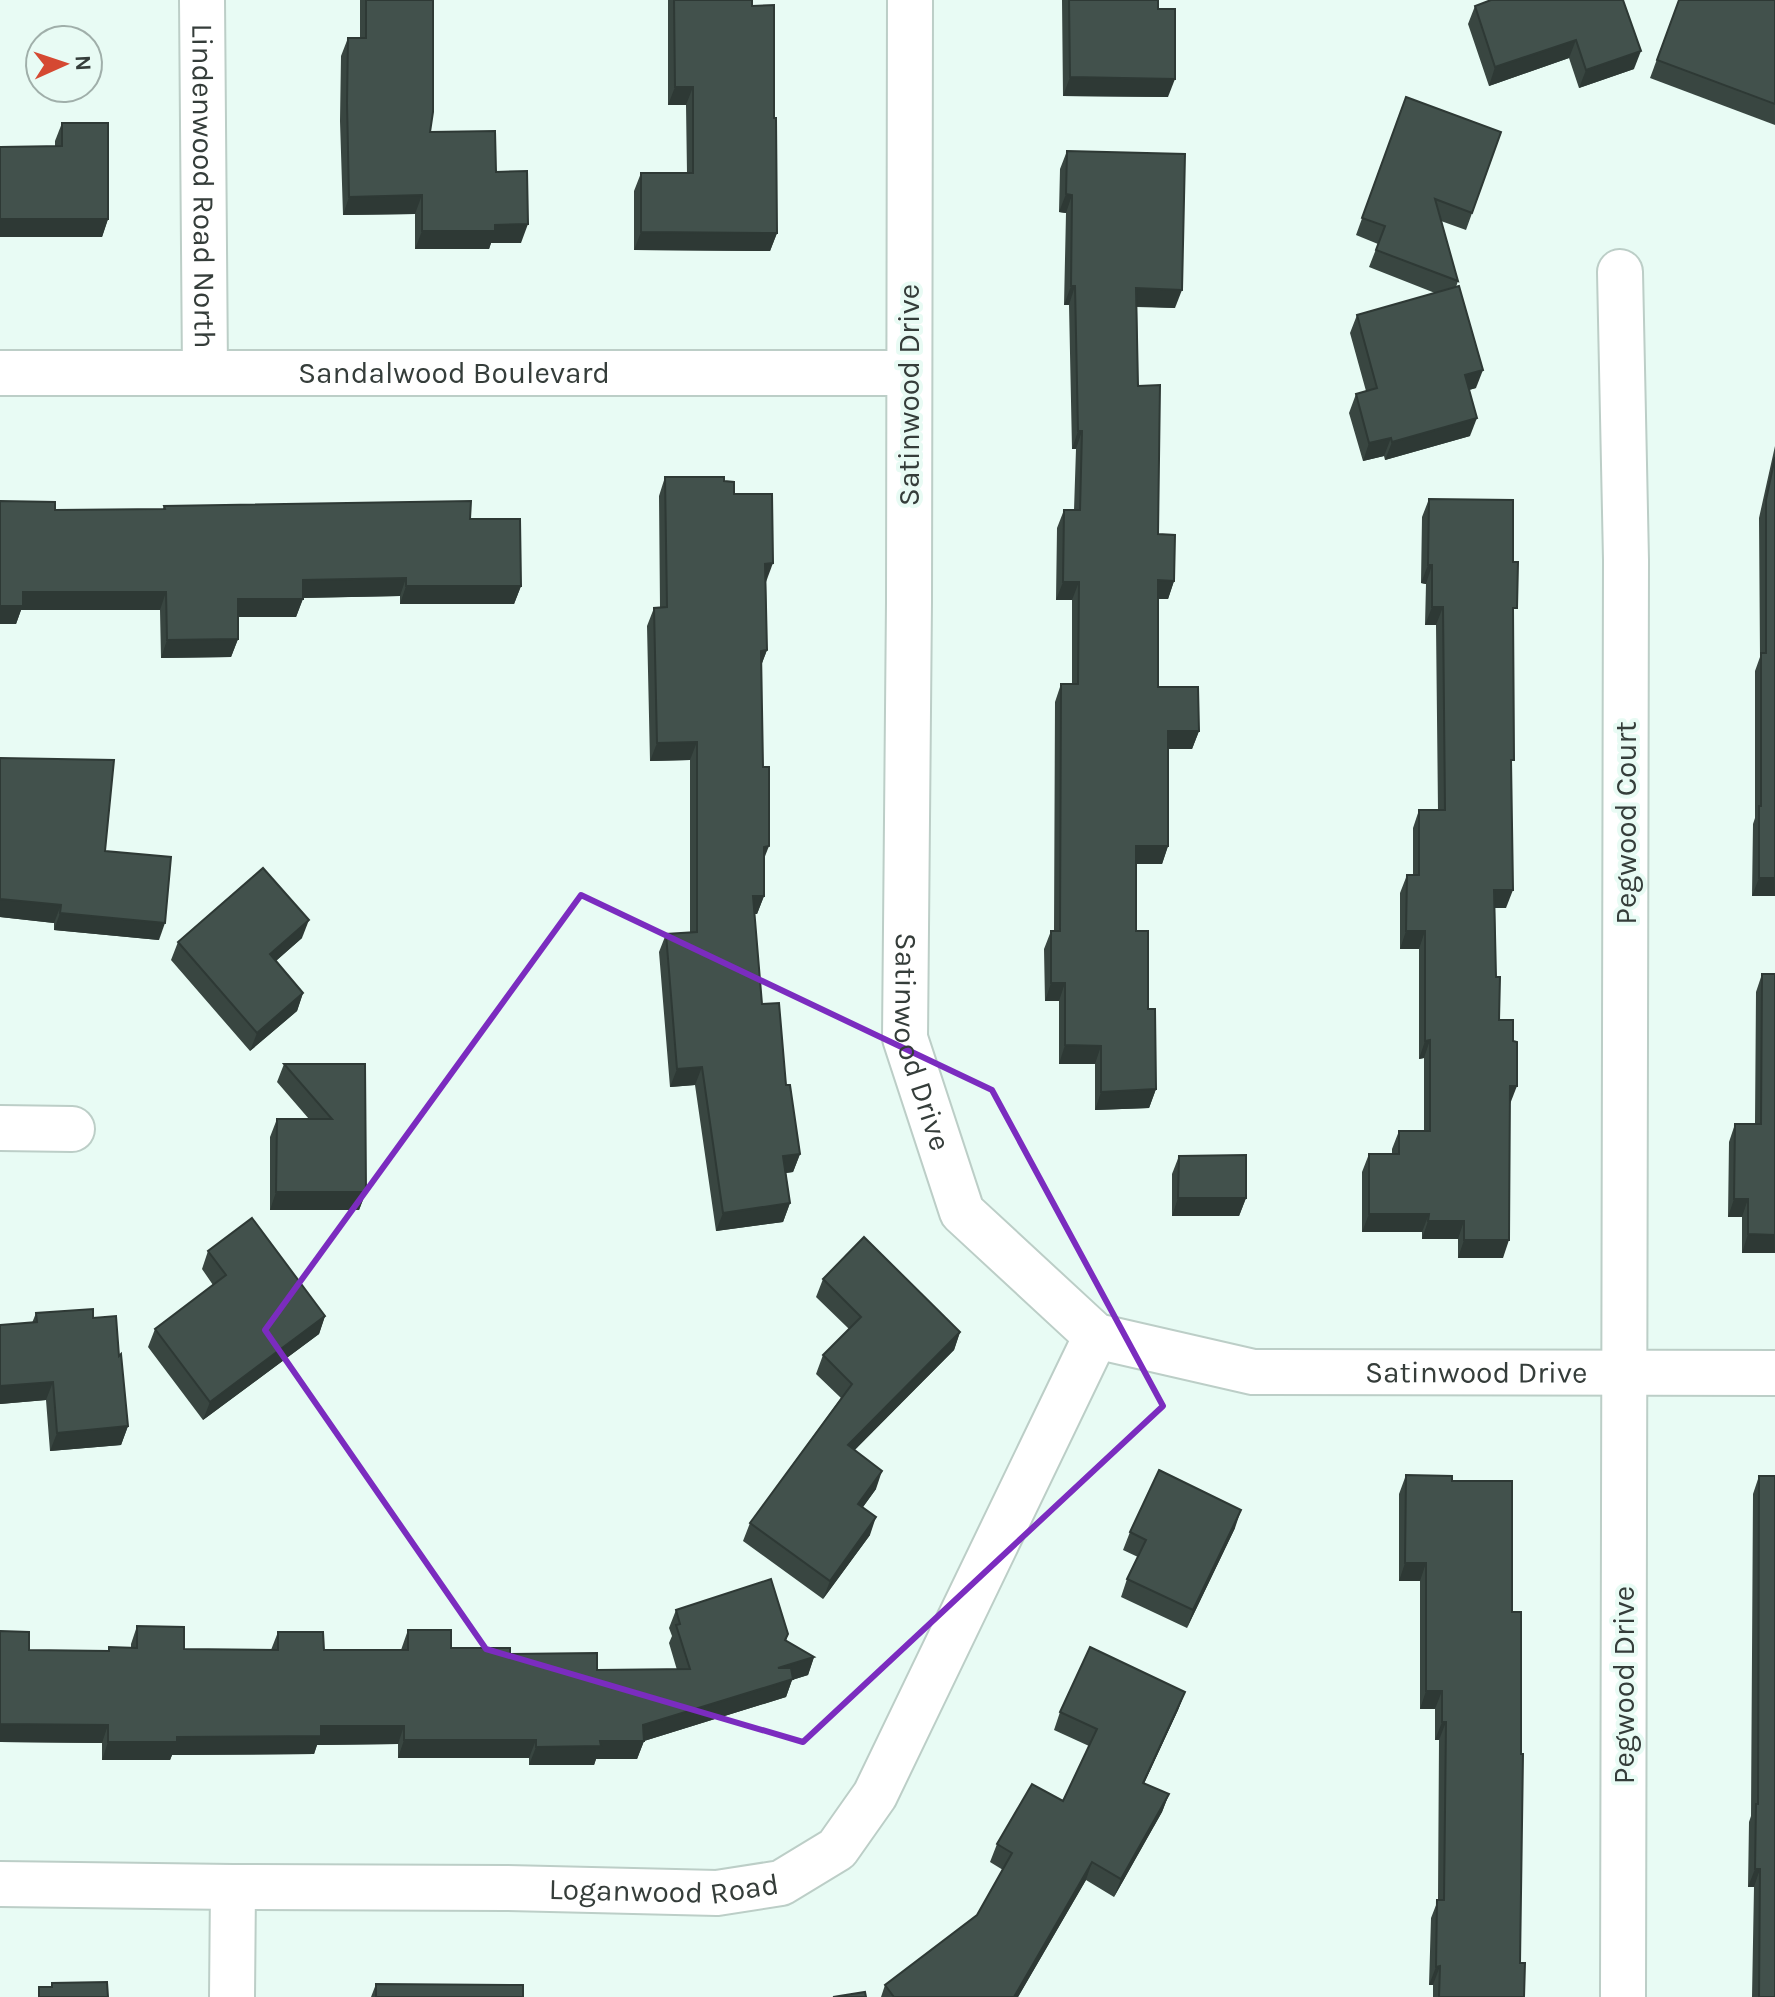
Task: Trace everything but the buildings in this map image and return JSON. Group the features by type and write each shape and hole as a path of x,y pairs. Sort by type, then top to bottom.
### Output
{"street":[{"name":"Lindenwood Road North","path":"202,0 205,371"},
{"name":"Satinwood Drive","path":"910,0 905,1038 962,1212 1096,1336 1253,1372 1775,1373"},
{"name":"Pegwood Court","path":"1620,272 1626,560 1626,1373"},
{"name":"Sandalwood Boulevard","path":"0,373 908,373"},
{"path":"0,1128 72,1129"},
{"name":"Loganwood Road","path":"0,1884 717,1893 781,1883 837,1849 875,1795 1096,1336"},
{"name":"Pegwood Drive","path":"1623,1997 1626,1373"},
{"path":"232,1997 233,1887"}],"highlighted area":[{"path":"581,895 992,1090 1163,1406 803,1742 486,1649 265,1330"}]}
